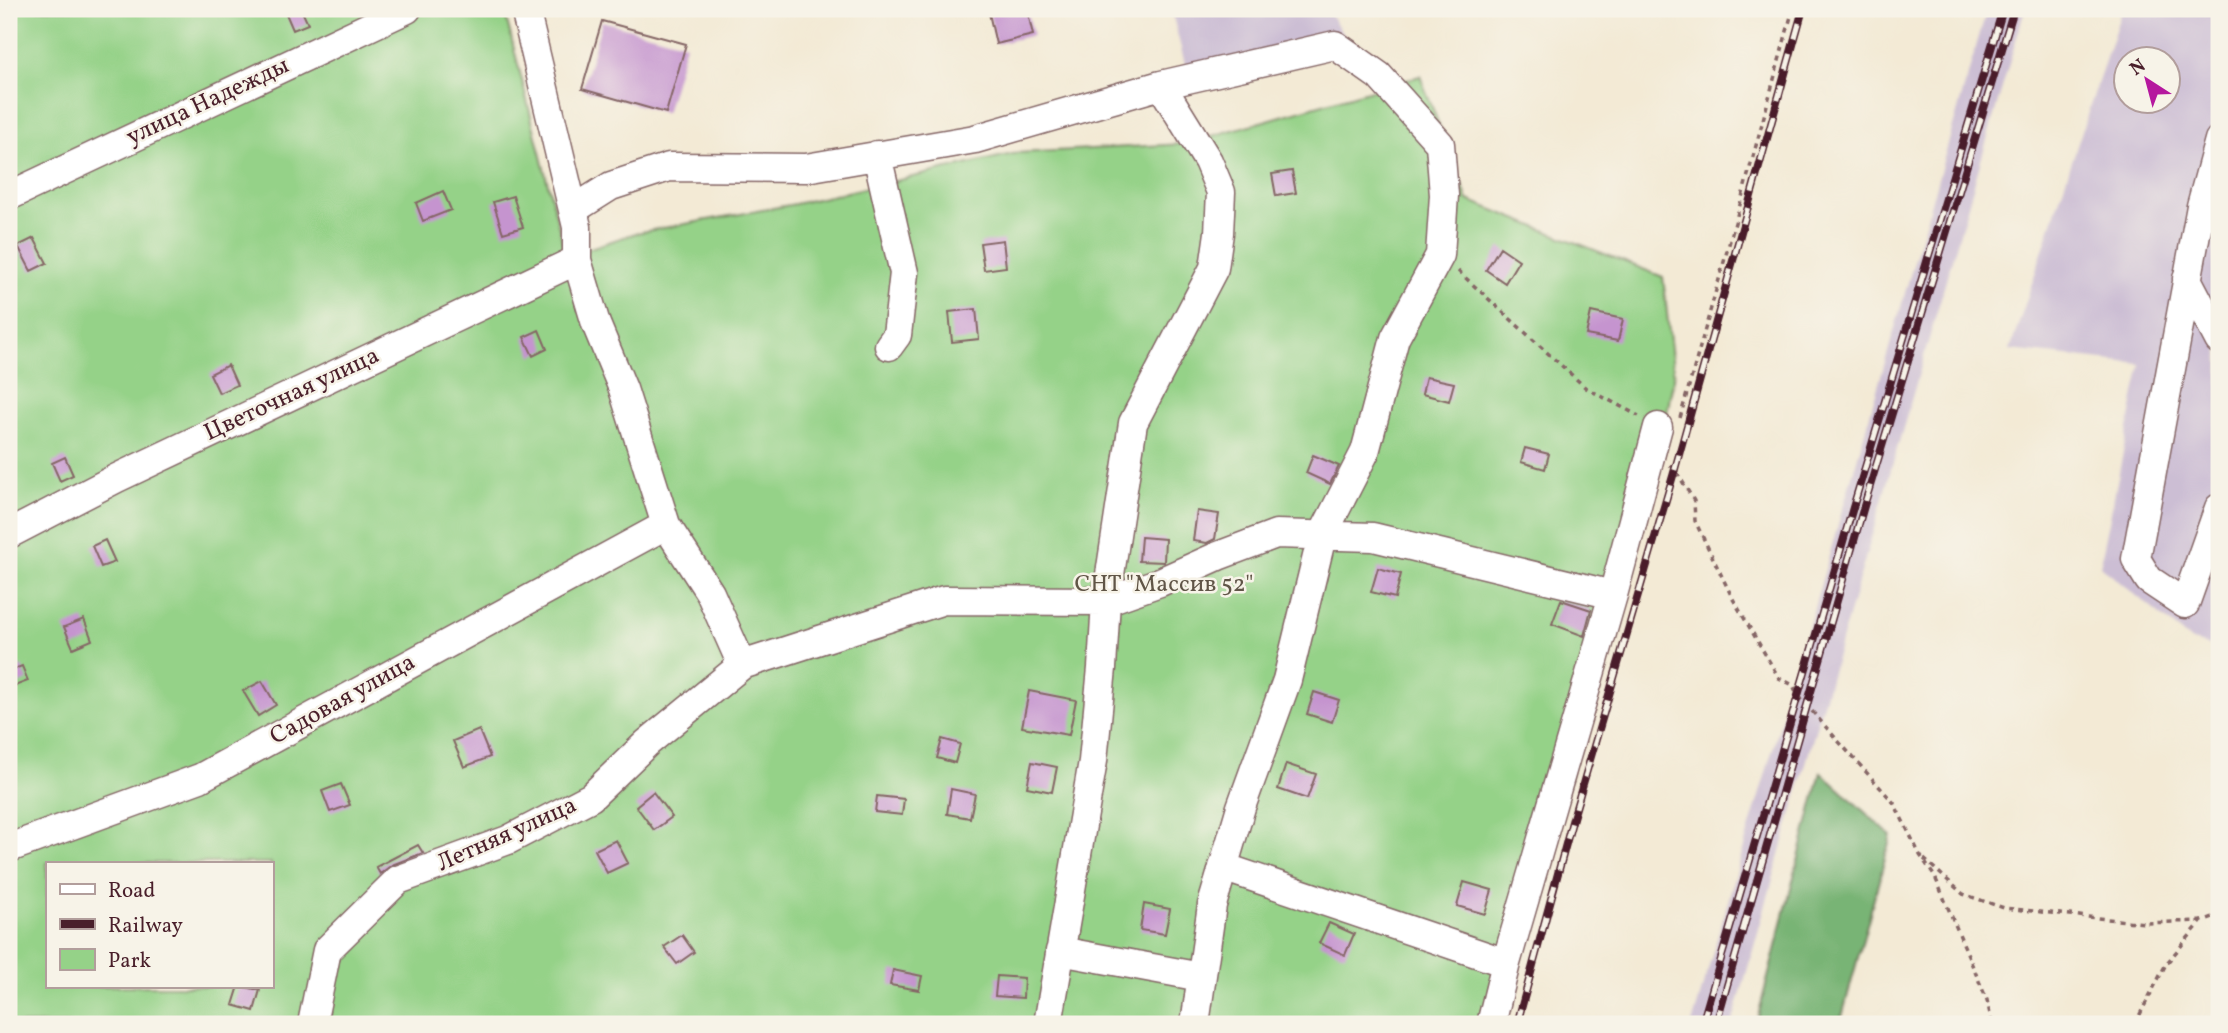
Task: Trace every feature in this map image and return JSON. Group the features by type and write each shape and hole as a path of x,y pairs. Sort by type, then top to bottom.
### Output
{"lane":[{"name":"улица Надежды","path":"9,196 407,9"},
{"path":"525,9 577,227 576,260 596,324 623,389 666,525 710,593 742,665 944,600 1106,601 1160,582 1276,534 1373,537 1613,595"},
{"path":"573,210 611,186 669,167 806,169 975,139 1161,85 1335,45 1379,76 1440,144 1444,195 1440,255 1395,338 1365,452 1322,536 1287,680 1241,807 1212,905 1195,1024"},
{"path":"1048,1024 1093,761 1106,601 1133,423 1214,268 1219,233 1221,192 1208,161 1161,85"},
{"path":"2219,139 2210,209 2187,279 2136,559 2149,580 2185,604 2219,508"},
{"path":"877,155 904,273 897,335 889,346"},
{"name":"Цветочная улица","path":"9,534 117,478 576,260"},
{"path":"2187,279 2219,340"},
{"path":"1491,1024 1658,427"},
{"name":"Садовая улица","path":"9,848 200,778 666,525"},
{"name":"Летняя улица","path":"312,1024 327,950 398,880 508,840 591,797 647,743 742,665"},
{"path":"1223,867 1506,963"},
{"path":"1060,951 1200,977"}],"path":[{"path":"1440,255 1586,388 1658,427"},
{"path":"1667,463 1675,469 1694,501 1695,521 1732,599 1779,678 1793,685 1797,694 1894,803 1920,855 1935,877 1987,1000 1992,1024"},
{"path":"1920,855 1963,894 2004,908 2145,923 2202,921 2219,915"},
{"path":"2135,1024 2166,964 2202,921"}],"shaded area":[{"path":"1171,9 1327,9 1348,42 1189,80"},
{"path":"1987,9 2025,9 1732,1024 1692,1024 1799,660"},
{"path":"2122,9 2219,9 2219,625 2213,646 2192,641 2100,566 2141,364 2010,350"}],"green space":[{"name":"СНТ \"Массив 52\"","path":"9,9 504,9 566,256 636,233 795,204 1017,153 1184,144 1420,76 1468,200 1663,277 1674,377 1663,433 1503,1024 9,1024"},
{"path":"1821,772 1891,836 1840,1024 1756,1024"}],"building":[{"path":"284,9 301,9 308,24 293,30"},
{"path":"988,9 1027,9 1033,35 996,44"},
{"path":"602,21 686,44 666,113 582,89"},
{"path":"1292,171 1296,193 1276,196 1272,174"},
{"path":"443,191 451,210 423,221 416,203"},
{"path":"513,196 523,227 503,233 493,202"},
{"path":"34,238 47,263 31,271 18,246"},
{"path":"1003,240 1006,267 984,270 980,243"},
{"path":"1500,247 1519,260 1505,283 1486,270"},
{"path":"976,309 979,339 952,342 949,312"},
{"path":"1591,312 1623,319 1618,341 1586,335"},
{"path":"539,330 547,349 533,356 524,337"},
{"path":"228,365 237,385 219,393 210,374"},
{"path":"1426,377 1454,383 1449,401 1422,394"},
{"path":"1525,448 1549,454 1545,469 1521,462"},
{"path":"1313,455 1339,466 1330,484 1306,473"},
{"path":"65,457 73,475 60,481 52,463"},
{"path":"1197,511 1219,514 1215,539 1207,543 1193,541"},
{"path":"1141,537 1165,539 1164,562 1139,561"},
{"path":"105,540 115,562 101,567 92,546"},
{"path":"1378,568 1401,574 1395,598 1371,592"},
{"path":"1561,600 1591,610 1584,636 1552,624"},
{"path":"84,619 92,640 73,648 64,627"},
{"path":"22,666 28,681 12,687 9,671"},
{"path":"262,681 276,705 258,716 243,691"},
{"path":"1029,691 1076,700 1069,735 1022,727"},
{"path":"1314,692 1339,700 1332,722 1307,714"},
{"path":"479,730 490,757 464,767 453,741"},
{"path":"942,739 960,744 955,763 937,758"},
{"path":"1032,762 1057,767 1052,792 1027,787"},
{"path":"1286,764 1316,774 1307,799 1278,789"},
{"path":"341,784 350,805 330,812 322,791"},
{"path":"951,789 975,794 970,818 947,814"},
{"path":"653,792 672,817 654,830 636,806"},
{"path":"877,796 904,799 902,815 875,812"},
{"path":"616,840 628,863 607,873 595,850"},
{"path":"418,845 423,853 392,865 380,874 376,867"},
{"path":"1464,882 1492,890 1485,914 1457,906"},
{"path":"1144,904 1170,909 1165,934 1140,930"},
{"path":"1329,923 1354,934 1345,955 1319,943"},
{"path":"682,935 694,952 677,964 664,947"},
{"path":"893,970 922,976 919,990 890,985"},
{"path":"997,976 1024,978 1023,998 995,996"},
{"path":"238,988 260,990 254,1011 233,1005"}],"railway":[{"path":"1517,1024 1803,9"},
{"path":"1702,1024 1854,504 2003,9"},
{"path":"1716,1024 1864,506 2014,9"}]}
